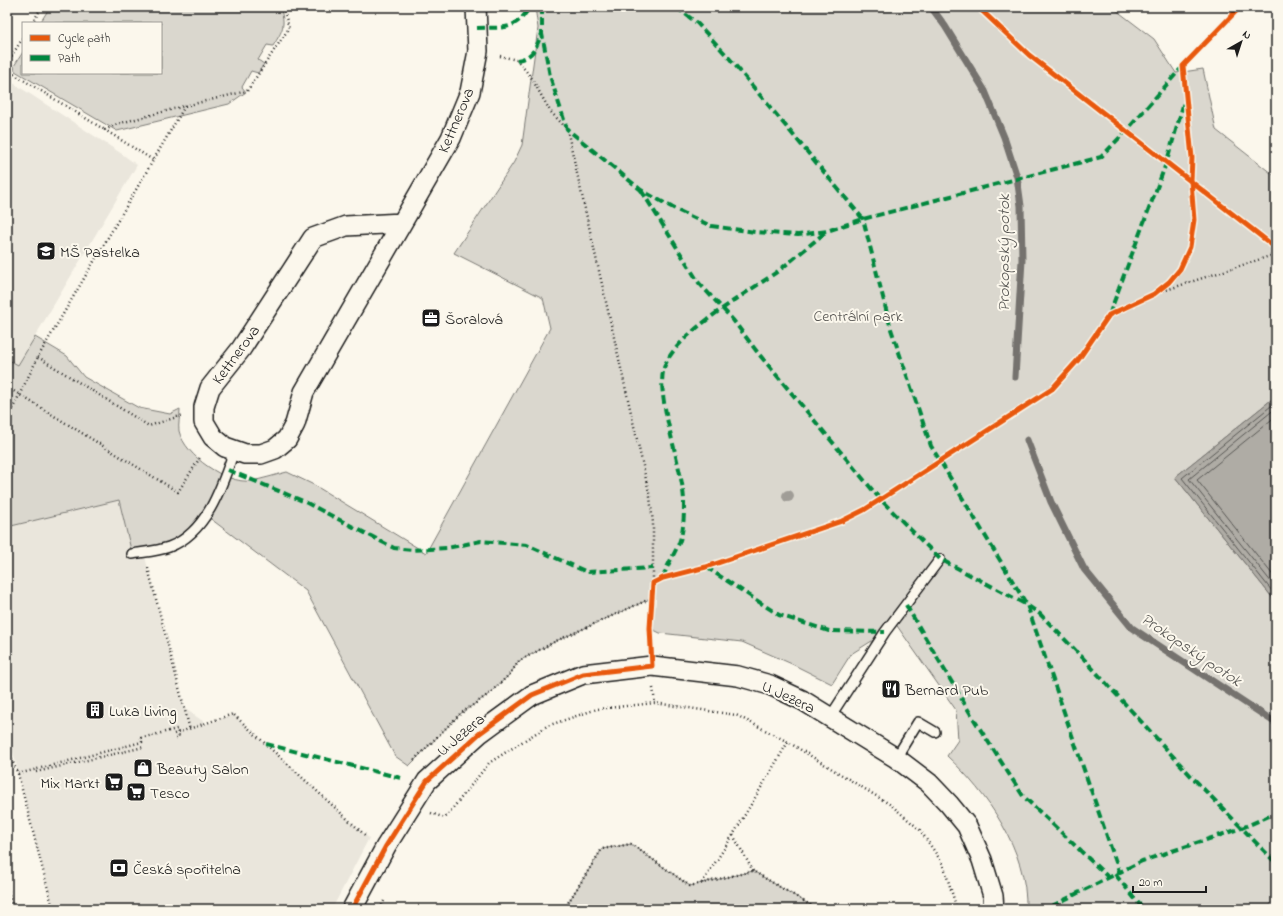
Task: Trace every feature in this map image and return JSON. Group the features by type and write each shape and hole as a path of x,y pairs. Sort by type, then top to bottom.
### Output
{"street":[{"name":"Kettnerova","path":"402,223 346,226 313,238 241,349 210,388 204,407 204,422 213,437 234,451 261,454 275,449 287,439 295,424 304,392 402,223 451,138 470,92 478,51 476,7"},
{"name":"U Jezera","path":"352,909 386,846 427,780 480,732 532,695 583,674 652,666 738,676 770,685 802,700 830,716 896,758 929,783 950,804 967,826 982,860 993,896 994,909"}],"lane":[{"path":"132,554 169,547 189,535 207,516 226,476 234,451"},
{"path":"830,716 885,632 940,559"},
{"path":"896,758 918,722 935,732"}],"path":[{"path":"33,22 42,7"},
{"path":"105,130 117,124 247,91 289,28 283,7"},
{"path":"978,7 1029,55 1276,248"},
{"path":"1183,66 1240,7"},
{"path":"7,64 22,40"},
{"path":"478,51 517,60 531,77 550,111 567,129 650,496 653,523 651,648"},
{"path":"7,70 154,160"},
{"path":"7,420 21,395 38,357 185,106"},
{"path":"653,583 663,578 706,567 834,524 864,510 1052,389 1078,360 1109,315 1154,294 1276,254"},
{"path":"38,357 149,426 204,407"},
{"path":"7,387 178,492 213,437"},
{"path":"143,552 190,730"},
{"path":"489,694 510,674 519,661 556,641 652,598"},
{"path":"653,688 654,703"},
{"path":"445,818 489,763 547,726 597,709 654,703 736,715 788,742 891,805 920,830 943,864 957,909"},
{"path":"174,734 190,730 233,714 368,838 386,846"},
{"path":"18,774 142,742 141,738 177,729 179,737 176,738"},
{"path":"702,883 733,835 788,742"},
{"path":"36,772 144,747"},
{"path":"7,748 18,774 53,909"},
{"path":"733,835 754,871 817,909"},
{"path":"564,909 602,849 631,844 690,886 754,871"},
{"path":"7,887 13,909"}],"shaded area":[{"name":"MŠ Pastelka","path":"7,79 137,165 18,365 7,359"},
{"name":"Luka Living","path":"119,500 132,554 144,553 184,708 207,724 233,714 369,838 332,909 53,909 7,728 7,527"}],"green space":[{"path":"50,7 280,7 283,18 279,36 273,46 267,45 258,60 264,64 258,73 251,71 242,87 246,92 229,104 117,131 15,71 14,66 22,54 22,74 162,74 162,22 41,22"},
{"name":"Centrální park","path":"535,7 1112,7 1154,39 1176,73 1203,69 1216,130 1276,177 1276,396 1175,477 1276,602 1276,909 1026,909 1025,887 1020,866 1002,825 990,805 976,787 947,756 958,740 956,710 895,623 883,634 851,654 832,684 792,664 742,642 660,633 650,628 652,598 556,641 519,661 510,674 489,694 460,714 409,766 395,756 306,591 207,516 189,536 132,554 119,500 7,527 7,359 18,365 35,337 67,356 84,377 139,408 170,414 180,409 179,431 189,450 198,459 219,473 241,481 251,481 287,472 314,485 426,553 550,328 543,298 454,253 514,162 522,145 538,28"},
{"path":"631,844 690,886 753,871 817,909 564,909 602,849"}],"water":[{"path":"1276,396 1276,602 1175,477"}],"waterway":[{"name":"Prokopský potok","path":"931,7 945,26 985,91 1004,137 1017,177 1021,206 1022,260 1015,377"},
{"name":"Prokopský potok","path":"1027,440 1051,502 1084,569 1132,628 1276,723"}],"marked path":[{"path":"477,28 501,28 513,24 519,21 530,7"},
{"path":"542,7 542,34 550,76 567,129 641,190 675,209 711,226 755,232 798,235 827,231 863,219 1101,157 1127,130 1183,66"},
{"path":"676,7 697,23 730,59 863,219 891,329 931,446 1027,605 1040,614 1083,658 1192,777 1276,863"},
{"path":"517,60 523,59 531,54 542,34"},
{"path":"1109,315 1167,161 1184,102"},
{"path":"641,190 699,283 733,320 758,353 880,499 940,559 1027,605 1119,871"},
{"path":"663,578 681,538 684,506 679,469 665,411 662,377 665,365 673,352 684,339 699,326 778,271 827,231"},
{"path":"228,470 303,501 394,548 412,550 447,548 481,541 527,545 587,572 653,568"},
{"path":"706,567 779,615 829,631 885,632"},
{"path":"906,605 973,718 1023,796 1108,877"},
{"path":"266,744 401,778"},
{"path":"1040,909 1054,905 1142,861 1242,828 1276,813"},
{"path":"1115,874 1143,909"}],"cycle path":[{"path":"978,7 1029,55 1276,248"},
{"path":"352,909 386,846 427,781 480,733 532,695 583,674 652,666 650,628 653,583 663,578 706,567 842,521 864,510 1052,389 1078,360 1109,315 1154,294 1169,282 1180,269 1190,247 1194,220 1191,181 1192,158 1183,66 1240,7"}],"place":[{"name":"MŠ Pastelka","path":"46,251"},
{"name":"Šoralová","path":"431,318"},
{"name":"Bernard Pub","path":"891,689"},
{"name":"Luka Living","path":"95,710"},
{"name":"Beauty Salon","path":"143,768"},
{"name":"Mix Markt","path":"114,782"},
{"name":"Tesco","path":"136,792"},
{"name":"Česká spořitelna","path":"119,868"}]}
